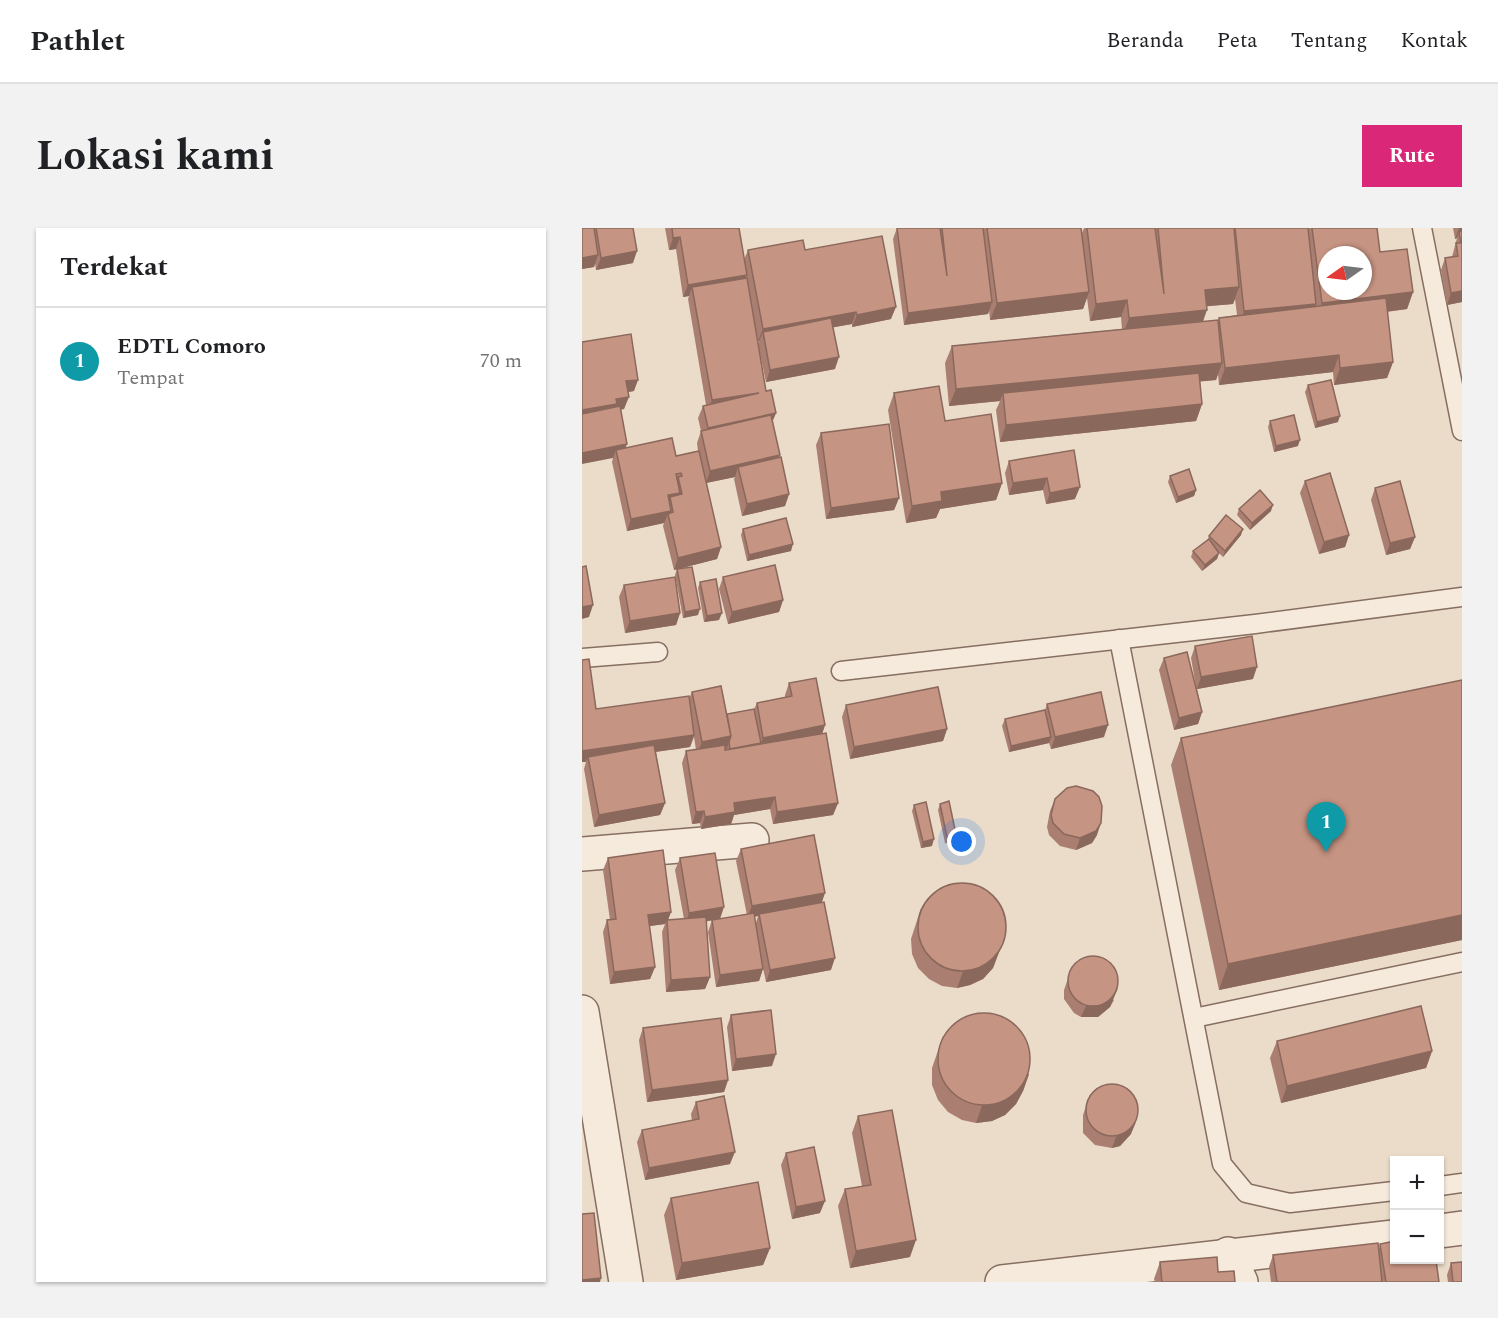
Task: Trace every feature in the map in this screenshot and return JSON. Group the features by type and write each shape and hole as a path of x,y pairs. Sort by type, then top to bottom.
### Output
{"street":[{"path":"582,855 752,840"},
{"path":"582,1012 626,1282"},
{"path":"1444,1230 1462,1228"},
{"path":"1002,1282 1234,1268 1390,1238"}],"lane":[{"path":"1422,228 1458,394 1462,431"},
{"path":"841,671 1255,624 1462,597"},
{"path":"1119,639 1222,1164 1246,1193 1290,1203 1390,1192"},
{"path":"582,658 658,652"},
{"path":"1194,1018 1462,962"},
{"path":"1444,1185 1462,1183"}],"building":[{"path":"582,228 594,228 598,255 582,258"},
{"path":"596,228 633,228 637,251 601,258"},
{"path":"672,228 739,228 747,275 688,285 680,237 673,238"},
{"path":"897,228 940,228 947,276 942,228 983,228 992,302 908,313"},
{"path":"987,228 1081,228 1089,292 997,303"},
{"path":"1087,228 1155,228 1164,294 1158,228 1234,228 1239,287 1205,290 1207,310 1129,318 1127,300 1096,304"},
{"path":"1235,228 1308,228 1316,304 1244,311"},
{"path":"1312,228 1377,228 1380,252 1407,249 1413,292 1372,297 1372,246 1318,246 1318,273"},
{"path":"1462,231 1462,291 1451,293 1445,258 1458,256 1456,243 1461,243 1459,232"},
{"path":"882,236 896,307 763,329 748,250 803,240 805,250"},
{"path":"747,278 766,391 771,390 776,413 708,428 703,406 759,393 712,400 692,287"},
{"path":"1386,298 1393,362 1340,368 1339,355 1225,368 1219,318"},
{"path":"1322,300 1347,300 1322,303"},
{"path":"831,318 839,357 770,370 763,332"},
{"path":"1218,320 1222,363 956,389 952,346"},
{"path":"631,334 638,380 626,381 629,397 616,399 617,404 582,410 582,342"},
{"path":"1199,373 1202,404 1006,425 1003,393"},
{"path":"1331,380 1340,416 1317,422 1308,385"},
{"path":"939,386 945,421 991,414 1002,483 941,492 942,501 912,506 894,393"},
{"path":"620,406 627,444 582,453 582,414"},
{"path":"771,415 780,455 710,471 701,431"},
{"path":"1294,415 1300,440 1276,446 1270,421"},
{"path":"889,424 899,498 831,508 821,433"},
{"path":"672,438 676,456 699,451 721,547 678,558 668,514 673,512 670,497 682,494 678,477 682,476 681,473 676,474 680,493 668,495 671,511 631,519 616,450"},
{"path":"1074,450 1080,487 1050,493 1047,478 1013,483 1009,461"},
{"path":"781,457 789,494 747,504 738,467"},
{"path":"1189,469 1196,490 1178,497 1170,476"},
{"path":"1330,473 1349,535 1324,542 1305,481"},
{"path":"1400,481 1415,537 1390,543 1375,488"},
{"path":"1260,490 1273,505 1252,523 1239,509"},
{"path":"1226,515 1243,529 1225,551 1209,536"},
{"path":"786,518 793,544 749,555 743,529"},
{"path":"1209,539 1219,553 1205,565 1193,551"},
{"path":"775,565 783,600 732,612 723,577"},
{"path":"586,566 593,605 582,607 582,567"},
{"path":"692,567 700,609 685,612 677,569"},
{"path":"675,577 680,613 630,621 624,585"},
{"path":"716,579 722,613 707,616 700,582"},
{"path":"1252,636 1257,667 1201,677 1195,646"},
{"path":"1187,652 1202,712 1179,718 1164,658"},
{"path":"589,659 596,709 689,696 694,735 582,751 582,660"},
{"path":"816,678 825,725 763,738 757,703 792,696 789,683"},
{"path":"1462,680 1462,915 1228,964 1181,738"},
{"path":"721,686 731,736 702,742 692,692"},
{"path":"938,687 947,729 854,747 846,705"},
{"path":"1101,692 1108,725 1055,737 1047,704"},
{"path":"754,709 761,743 730,749 731,736 727,714"},
{"path":"1045,710 1051,737 1011,746 1005,719"},
{"path":"826,733 838,803 777,812 775,797 734,803 735,812 705,817 704,811 696,812 686,751 725,745 725,750"},
{"path":"654,745 665,803 599,815 588,757"},
{"path":"1076,786 1093,791 1099,797 1102,806 1101,823 1096,831 1080,838 1064,834 1053,823 1051,815 1055,799 1067,788"},
{"path":"949,801 957,839 947,837 940,804"},
{"path":"926,802 934,839 923,842 914,805"},
{"path":"814,835 825,893 752,906 741,849"},
{"path":"663,850 671,912 648,915 655,967 614,972 607,920 616,919 608,858"},
{"path":"715,853 724,907 689,913 680,858"},
{"path":"962,883 979,886 993,896 1003,910 1006,927 1003,944 993,958 979,968 962,971 945,968 931,958 921,944 918,927 921,910 931,896 945,886"},
{"path":"824,902 835,958 770,970 759,914"},
{"path":"754,913 763,969 720,975 712,920"},
{"path":"706,917 710,977 671,980 667,920"},
{"path":"1088,956 1098,956 1111,963 1118,976 1118,986 1111,999 1098,1006 1088,1006 1079,1002 1072,995 1068,986 1068,976 1072,967 1079,960"},
{"path":"1421,1006 1432,1051 1287,1086 1277,1041"},
{"path":"771,1010 776,1054 736,1059 731,1015"},
{"path":"975,1013 993,1013 1010,1020 1023,1033 1030,1050 1030,1068 1023,1085 1010,1098 993,1105 975,1105 958,1098 945,1085 938,1068 938,1050 945,1033 958,1020"},
{"path":"721,1018 728,1080 652,1090 643,1028"},
{"path":"1112,1084 1122,1086 1130,1092 1136,1100 1138,1110 1136,1120 1130,1128 1122,1134 1112,1136 1102,1134 1094,1128 1088,1120 1086,1110 1088,1100 1094,1092 1102,1086"},
{"path":"724,1096 735,1152 649,1168 642,1130 699,1119 696,1102"},
{"path":"892,1110 916,1240 856,1251 845,1189 871,1185 858,1116"},
{"path":"814,1147 825,1201 796,1207 786,1153"},
{"path":"758,1182 770,1248 682,1263 671,1198"},
{"path":"594,1213 601,1278 582,1280 582,1214"},
{"path":"1390,1242 1390,1264 1437,1264 1439,1282 1386,1282 1380,1244"},
{"path":"1378,1243 1382,1282 1277,1282 1273,1255"},
{"path":"1217,1257 1218,1272 1234,1271 1235,1282 1162,1282 1160,1262"},
{"path":"1462,1262 1462,1282 1453,1282 1451,1263"}],"place":[{"name":"EDTL Comoro","path":"1326,852"}]}
